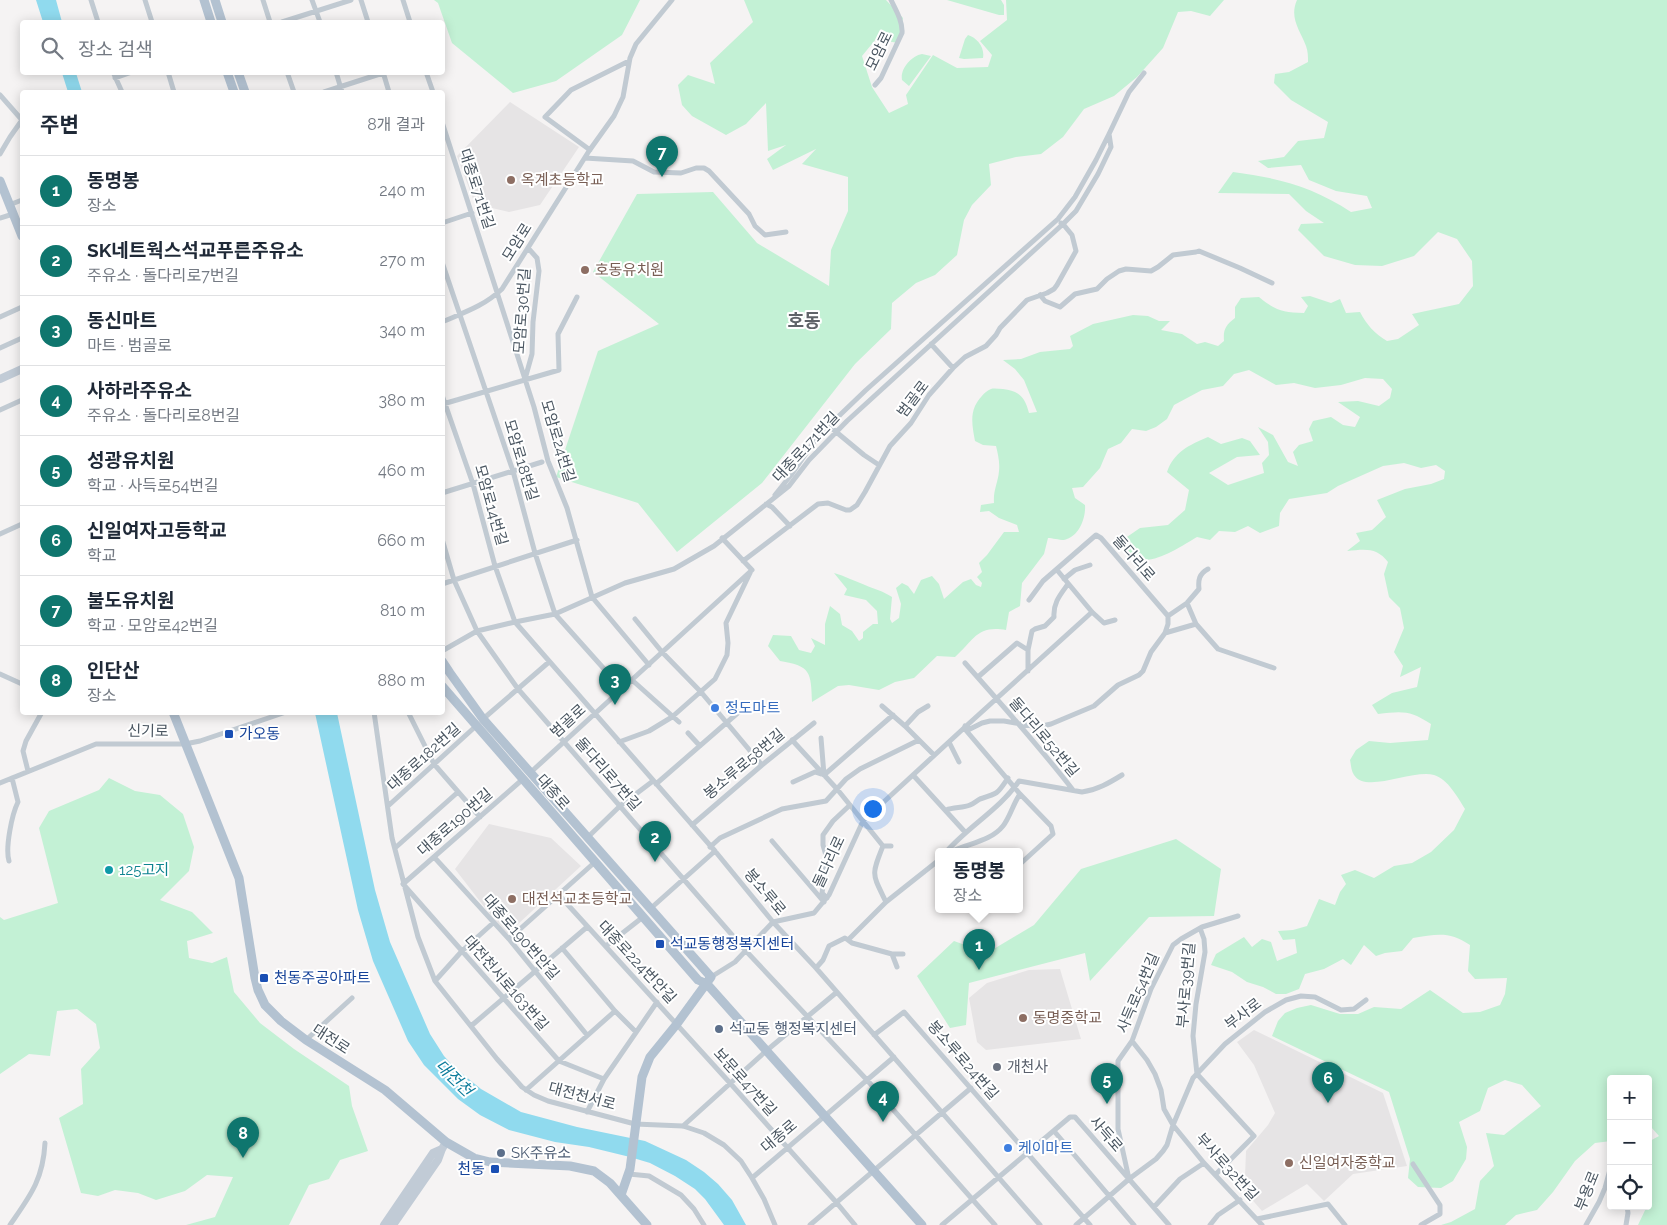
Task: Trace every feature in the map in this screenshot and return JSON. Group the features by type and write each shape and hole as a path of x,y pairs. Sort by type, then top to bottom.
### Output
{"main road":[{"path":"204,0 210,20"},
{"path":"215,0 221,20"},
{"path":"229,75 233,90"},
{"path":"239,75 244,90"},
{"path":"0,181 20,231"},
{"path":"0,379 20,370"},
{"name":"대종로","path":"445,666 483,718 650,909 766,1051 922,1225"},
{"name":"대종로","path":"445,690 698,980 709,980"},
{"name":"대전로","path":"174,715 239,878 258,990 265,1005 281,1022 306,1040 385,1090 411,1110 444,1146 490,1162 570,1166 594,1171 610,1182 646,1225"},
{"path":"621,1195 629,1171 642,1077 650,1057 709,980"},
{"path":"384,1225 433,1152 444,1146"},
{"path":"393,1225 438,1160 444,1146"}],"street":[{"path":"93,0 98,20"},
{"path":"145,0 151,20"},
{"path":"263,0 269,20"},
{"path":"312,0 319,20"},
{"path":"289,20 351,0"},
{"path":"360,0 367,20"},
{"path":"403,0 409,20"},
{"name":"모암로","path":"445,321 482,305 502,289 590,150 614,116 623,96 629,61 636,44 672,0"},
{"name":"모암로","path":"875,85 884,71 902,33 900,19 891,0"},
{"path":"590,150 545,117 571,90 629,61"},
{"path":"790,526 772,507 766,504 791,475 818,436 866,390 1058,219 1075,197 1110,134 1129,92 1144,73"},
{"path":"169,75 173,90"},
{"path":"288,75 293,90"},
{"path":"337,75 342,90 379,75"},
{"path":"385,75 389,90"},
{"path":"427,75 432,90"},
{"path":"114,76 121,90"},
{"path":"0,95 20,123"},
{"path":"0,154 20,125"},
{"name":"대종로171번길","path":"445,650 477,631 555,614 625,583 674,569 696,558 766,504 789,486 809,460 836,432 1063,224 1076,210 1098,174 1111,147 1110,134"},
{"name":"대종로71번길","path":"445,137 498,293"},
{"path":"585,158 633,161 654,172 681,173 696,168 704,168 749,214 755,226 765,235 786,232"},
{"path":"10,205 20,201"},
{"path":"445,222 472,213"},
{"path":"0,218 13,214"},
{"path":"1058,219 1063,224"},
{"name":"범골로","path":"743,561 759,547 823,502 846,510 853,508 865,492 894,440 911,423 929,395 952,368 965,357 986,346 1000,328 1027,300 1047,293 1058,285 1076,251 1072,235 1063,224"},
{"name":"모암로30번길","path":"525,379 532,354 533,322 539,271 537,258 528,248"},
{"path":"1040,295 1045,301 1060,307 1075,294 1097,289 1107,279 1126,268 1151,271 1173,255 1199,252 1272,283"},
{"name":"모암로18번길","path":"445,271 513,471 535,553 555,614"},
{"name":"모암로24번길","path":"498,293 548,462 567,508 577,540 592,597"},
{"path":"445,404 559,370 558,334 577,297"},
{"path":"0,317 20,308"},
{"path":"0,348 20,339"},
{"path":"931,344 952,368"},
{"path":"0,410 20,401"},
{"name":"모암로14번길","path":"445,407 473,484 495,566 515,622"},
{"path":"829,426 879,466"},
{"path":"445,492 542,462"},
{"path":"0,534 20,525"},
{"name":"돌다리로","path":"1029,600 1043,581 1096,535 1101,538 1168,616"},
{"path":"619,742 649,731 672,717 715,679 727,655 726,623 752,570 722,538"},
{"path":"445,583 577,540"},
{"name":"돌다리로7번길","path":"445,549 454,580 477,631 518,689 746,951 867,1080 995,1225"},
{"path":"1064,579 1075,570 1090,565"},
{"path":"1199,589 1198,580 1203,572 1208,569"},
{"name":"범골로","path":"531,772 752,570"},
{"path":"1057,570 1092,612 1104,623 1115,620"},
{"path":"1028,671 1028,650 1032,631 1045,626 1054,617 1056,602 1068,584"},
{"path":"964,727 970,729 990,721 1016,723 1038,728 1094,706 1118,685 1139,676 1151,652 1165,633 1168,616 1187,603 1199,589 1205,587"},
{"path":"592,597 649,665"},
{"path":"1187,603 1196,624 1218,649 1274,668"},
{"name":"돌다리로","path":"773,922 814,912 825,900 863,821 1092,612"},
{"path":"555,614 622,689"},
{"path":"634,619 662,652 701,692 762,765"},
{"name":"봉소루로","path":"515,622 692,825 773,922 816,968 1040,1225"},
{"path":"1165,633 1196,624"},
{"path":"978,677 1017,642 1028,650"},
{"path":"483,718 549,662"},
{"path":"965,663 997,700"},
{"path":"0,674 20,683"},
{"path":"632,680 678,722"},
{"name":"돌다리로52번길","path":"997,700 1046,755 1073,791"},
{"path":"882,706 905,726 934,756"},
{"path":"905,726 918,712 928,706"},
{"path":"588,837 620,806 700,746 740,711"},
{"path":"28,771 23,752 26,741 40,715"},
{"name":"신기로","path":"0,783 96,744 185,744 200,741 277,715"},
{"name":"대전천서로","path":"374,715 395,848 403,884 418,937 435,981 497,1059 526,1090 548,1101 604,1115 635,1127 682,1126 704,1133 724,1145 741,1161 764,1199 775,1225"},
{"path":"410,715 434,764 480,817"},
{"path":"824,775 893,715"},
{"name":"봉소루로58번길","path":"692,825 814,722"},
{"name":"대종로182번길","path":"388,806 476,726"},
{"path":"964,727 1020,794 1051,826 1053,834 1023,861"},
{"path":"688,733 700,746"},
{"path":"821,738 824,775"},
{"path":"792,740 850,805 882,846"},
{"path":"710,846 720,838 782,809 826,801 846,779 860,769 919,740"},
{"path":"949,742 959,762"},
{"path":"793,782 815,772 824,775"},
{"path":"913,775 965,832"},
{"path":"950,848 965,832 1010,794 1019,781 1073,791 1092,791 1122,775"},
{"path":"10,861 8,841 18,802 12,778"},
{"path":"946,810 970,806 978,800 992,796 998,792 1008,778"},
{"name":"대종로190번길","path":"403,884 523,780"},
{"path":"395,848 458,792"},
{"path":"962,848 998,832 1020,794"},
{"path":"825,900 822,893 827,859 823,845 823,835 850,805"},
{"path":"772,841 825,900"},
{"path":"882,846 891,846"},
{"path":"882,846 874,877 886,902"},
{"path":"650,909 714,851"},
{"name":"대종로190번안길","path":"434,857 509,940 586,1035"},
{"path":"509,940 595,862"},
{"path":"848,940 886,902 935,863"},
{"name":"대전천서로163번길","path":"403,884 559,1061 604,1079"},
{"name":"대종로224번안길","path":"558,894 676,1025"},
{"name":"사득로54번길","path":"1129,1179 1118,1130 1120,1098 1118,1060 1132,1041 1151,989 1173,945 1200,928 1238,916"},
{"path":"606,946 642,917"},
{"path":"709,980 734,962 773,922"},
{"path":"435,981 493,923"},
{"path":"471,1026 587,927"},
{"name":"부사로39번길","path":"1197,1074 1194,1036 1196,1004 1205,952 1204,939 1200,928"},
{"path":"816,968 823,960 830,946 845,938 852,943 892,954 903,954"},
{"path":"562,948 615,1011 636,1032"},
{"path":"892,954 897,966"},
{"path":"682,1126 766,1051 837,992"},
{"name":"부사로","path":"1076,1225 1129,1179 1151,1163 1167,1146 1173,1125 1193,1078 1224,1044 1265,1012 1286,1000 1301,996 1315,997 1341,1010 1354,1009 1366,1000"},
{"path":"306,1040 352,998"},
{"path":"587,1112 604,1079 657,1002"},
{"path":"526,1090 615,1011"},
{"name":"봉소루로24번길","path":"874,1035 904,1012 1090,1225"},
{"name":"보문로47번길","path":"676,1025 730,1083 855,1225"},
{"path":"1132,1041 1155,1074 1161,1090 1164,1109 1173,1125"},
{"name":"대종로","path":"752,1178 894,1057"},
{"path":"1197,1074 1254,1136 1216,1174"},
{"path":"810,1225 971,1088"},
{"name":"사득로","path":"942,1225 1070,1116 1075,1117 1169,1225"},
{"name":"부사로32번길","path":"1173,1125 1204,1163 1262,1225"},
{"path":"1054,1131 1134,1225"},
{"path":"10,1225 36,1186 40,1176 45,1144"},
{"path":"1154,1207 1180,1180 1204,1163"},
{"path":"1413,1164 1440,1205 1440,1214 1421,1225"},
{"path":"629,1171 649,1176 681,1196 694,1209 704,1225"},
{"name":"부용로","path":"1586,1225 1602,1195 1607,1179"},
{"path":"1210,1225 1218,1215 1240,1200"},
{"path":"1257,1219 1328,1204 1345,1225"},
{"path":"1626,1225 1627,1210"},
{"path":"1162,1216 1162,1225"}],"shaded area":[{"name":"옥계초등학교","path":"510,102 579,147 540,205 509,212 475,204 457,156"},
{"name":"대전석교초등학교","path":"489,824 551,838 581,866 506,935 455,869"},
{"name":"동명중학교","path":"1060,969 1081,1039 986,1050 977,1042 969,998 987,983 1029,970"},
{"path":"1254,1030 1383,1093 1407,1166 1353,1174 1324,1201 1307,1184 1262,1211 1240,1186 1245,1177 1246,1151 1268,1125 1275,1113 1254,1065 1237,1042"}],"green space":[{"path":"434,0 640,0 622,35 556,81 513,93 452,43 438,3"},
{"path":"744,0 886,0 903,18 898,43 876,39 862,56 872,87 889,113 908,104 906,95 933,55 957,68 988,67 992,55 980,41 1007,20 1006,0 1224,0 1210,16 1191,11 1178,12 1163,48 1137,77 1114,96 1084,109 1063,137 1041,154 1016,157 989,164 991,185 972,205 964,220 957,255 935,275 916,283 892,303 891,329 855,364 762,483 677,552 638,503 556,477 598,351 659,324 593,272 637,194 713,192 757,243 829,286 831,250 848,211 848,177 802,164 816,149 773,170 767,159 786,145 768,151 766,103 746,124 726,135 692,116 682,105 678,85 688,75 715,84 710,63 753,22"},
{"path":"947,0 1001,0 1004,5 1004,15 999,15"},
{"path":"1297,0 1667,0 1667,1225 1638,1225 1645,1210 1652,1210 1652,1140 1659,1136 1652,1128 1652,1075 1607,1075 1607,1142 1595,1143 1575,1161 1553,1192 1537,1210 1516,1215 1505,1225 1441,1225 1451,1222 1475,1209 1480,1181 1494,1166 1486,1133 1504,1135 1541,1106 1522,1085 1505,1080 1488,1088 1480,1111 1459,1122 1467,1147 1466,1159 1453,1181 1441,1188 1418,1187 1408,1178 1410,1159 1389,1092 1272,1036 1278,1021 1285,1013 1311,1005 1340,1014 1358,1014 1374,1007 1401,1009 1430,990 1463,1013 1480,1012 1500,1005 1505,994 1507,978 1475,979 1468,971 1470,945 1456,937 1429,935 1413,938 1402,951 1376,956 1364,945 1351,965 1343,959 1324,969 1305,974 1299,989 1286,994 1276,994 1247,982 1232,972 1211,965 1216,954 1244,937 1252,947 1262,939 1271,942 1277,961 1297,953 1295,939 1283,940 1278,931 1293,930 1307,926 1319,899 1335,905 1340,892 1346,884 1341,875 1355,870 1374,878 1394,866 1412,863 1431,852 1454,830 1465,809 1456,794 1439,777 1425,774 1369,782 1360,780 1354,775 1350,760 1356,750 1369,741 1390,743 1428,740 1431,724 1417,716 1406,713 1378,714 1372,705 1392,693 1417,687 1421,667 1400,677 1403,666 1394,652 1404,628 1400,608 1389,597 1384,574 1388,562 1375,551 1347,551 1360,541 1356,533 1372,530 1386,517 1377,500 1405,489 1431,484 1444,479 1445,471 1436,465 1421,468 1404,463 1383,466 1338,486 1327,493 1289,499 1280,513 1279,526 1260,533 1248,526 1235,532 1219,531 1210,540 1197,537 1167,554 1150,559 1142,560 1131,556 1122,549 1121,541 1140,528 1168,525 1185,510 1189,490 1167,472 1178,454 1189,446 1208,437 1221,444 1242,438 1250,441 1260,455 1237,457 1209,473 1228,485 1264,473 1262,463 1269,455 1268,442 1258,427 1273,435 1288,462 1298,466 1293,452 1299,445 1313,441 1309,429 1313,421 1331,417 1343,425 1355,427 1360,417 1338,402 1358,401 1379,406 1390,398 1392,389 1383,379 1365,378 1341,385 1315,388 1294,383 1276,385 1249,370 1234,374 1223,386 1202,390 1174,405 1167,419 1156,427 1146,431 1132,429 1121,443 1108,449 1100,468 1083,487 1072,488 1075,498 1085,505 1083,521 1078,531 1069,538 1064,540 1048,538 1044,554 1022,583 1020,606 1009,612 1006,630 996,629 982,632 955,657 937,656 914,678 895,682 879,690 849,685 838,686 812,702 810,677 807,672 798,665 780,661 768,646 773,635 791,636 799,650 811,653 815,646 811,638 825,645 825,624 830,606 840,614 842,625 852,631 859,641 863,638 863,632 873,624 878,624 877,611 866,600 844,595 847,589 834,573 892,597 890,619 892,623 899,618 901,604 896,588 902,583 908,586 914,594 921,580 932,576 939,584 944,599 963,582 971,579 976,585 981,587 982,583 977,577 982,572 979,563 1004,532 1019,532 1017,525 999,518 989,511 980,512 981,505 994,503 999,465 996,446 983,445 975,441 972,424 973,410 984,394 991,389 1003,389 1017,393 1026,403 1029,413 1037,412 1024,380 1015,369 1003,360 1021,359 1040,352 1070,349 1073,346 1070,336 1093,324 1133,315 1148,316 1159,321 1170,321 1161,330 1182,334 1197,344 1205,342 1218,346 1224,341 1225,330 1227,325 1235,318 1235,307 1241,298 1259,297 1280,310 1304,313 1308,306 1301,297 1310,296 1331,303 1340,299 1346,313 1360,312 1371,328 1387,341 1398,339 1419,325 1412,314 1459,304 1473,286 1472,261 1457,239 1438,232 1414,256 1382,266 1355,265 1324,256 1298,230 1301,224 1324,223 1306,211 1289,194 1218,193 1233,172 1294,184 1337,203 1351,212 1372,208 1367,196 1336,191 1309,180 1301,165 1268,168 1258,161 1284,157 1298,141 1324,138 1328,122 1291,100 1274,83 1275,74 1289,72 1308,62 1307,48 1295,18"},
{"path":"968,35 980,44 983,50 983,58 959,58"},
{"path":"922,54 931,56 909,86 902,80 905,67 910,60"},
{"path":"109,778 135,791 160,795 183,814 194,847 189,871 160,900 192,912 213,933 187,941 189,958 212,963 227,957 234,992 260,1023 294,1049 349,1086 352,1106 368,1151 340,1160 329,1179 309,1185 289,1225 186,1225 215,1217 233,1177 207,1175 185,1191 156,1200 138,1193 115,1190 98,1196 81,1193 59,1118 83,1104 81,1069 100,1048 96,1024 77,1009 57,1011 50,1056 29,1054 0,1074 0,917 4,920 58,903 39,828 49,811 99,790"},
{"path":"1176,839 1221,869 1214,916 1149,917 1090,981 1085,953 969,983 966,1025 950,1028 917,976 954,941 987,953 1034,925 1081,869"}],"water":[{"path":"36,0 56,0 61,20 42,20"},
{"path":"63,75 77,75 81,90 67,90"},
{"name":"대전천","path":"315,715 337,715 375,890 390,942 430,1034 444,1056 454,1067 481,1089 521,1112 577,1127 645,1141 686,1160 718,1184 732,1200 746,1225 724,1225 705,1199 695,1189 650,1163 589,1147 555,1142 509,1130 480,1115 458,1099 424,1065 408,1041 373,961 358,910"}],"place":[{"name":"불도유치원","path":"662,177"},
{"name":"옥계초등학교","path":"511,180"},
{"name":"호동유치원","path":"585,270"},
{"name":"동신마트","path":"615,705"},
{"name":"정도마트","path":"715,708"},
{"name":"가오동","path":"229,734"},
{"name":"SK네트웍스석교푸른주유소","path":"655,862"},
{"name":"125고지","path":"109,870"},
{"name":"대전석교초등학교","path":"512,899"},
{"name":"석교동행정복지센터","path":"660,944"},
{"name":"동명봉","path":"979,970"},
{"name":"천동주공아파트","path":"264,978"},
{"name":"동명중학교","path":"1023,1018"},
{"name":"석교동 행정복지센터","path":"719,1029"},
{"name":"개천사","path":"997,1067"},
{"name":"신일여자고등학교","path":"1328,1103"},
{"name":"성광유치원","path":"1107,1104"},
{"name":"사하라주유소","path":"883,1122"},
{"name":"케이마트","path":"1008,1148"},
{"name":"SK주유소","path":"501,1153"},
{"name":"인단산","path":"243,1158"},
{"name":"신일여자중학교","path":"1289,1163"},
{"name":"천동","path":"495,1169"}],"district":[{"name":"호동","path":"804,320"}]}
